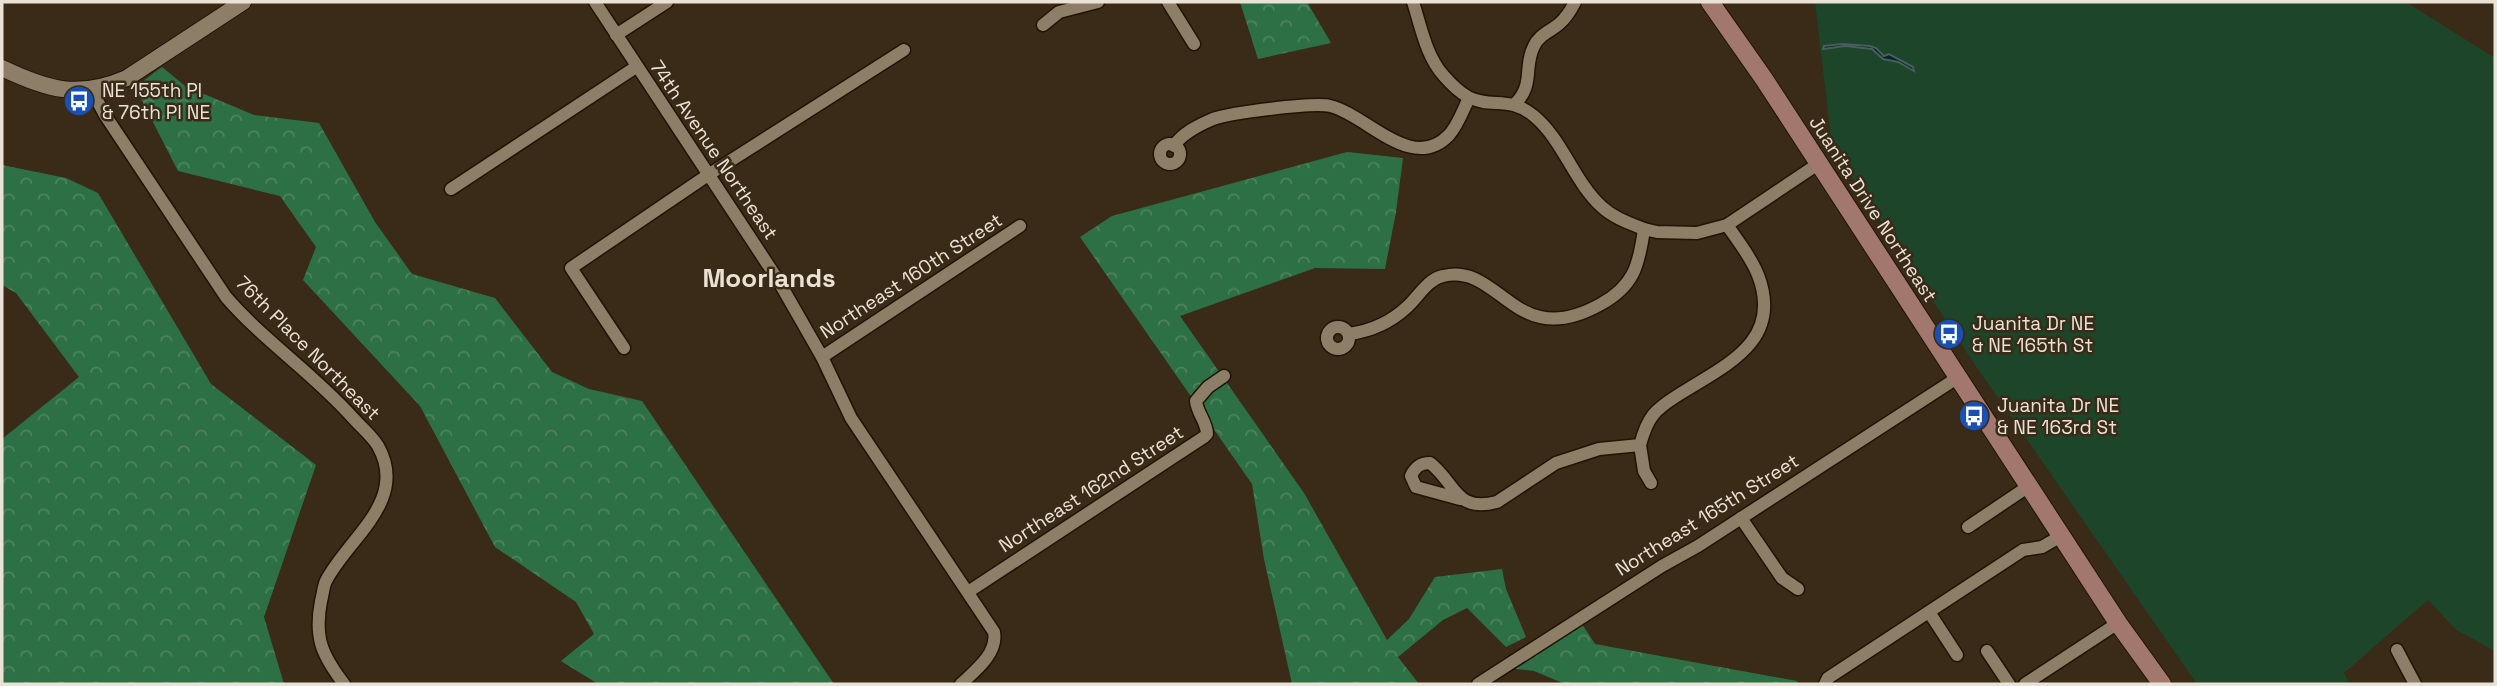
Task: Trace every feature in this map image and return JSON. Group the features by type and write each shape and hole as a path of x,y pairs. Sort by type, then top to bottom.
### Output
{"main road":[{"name":"Juanita Drive Northeast","path":"1710,2 1764,79 2118,623 2162,684"}],"street":[{"path":"2,68 49,88 91,89 111,85 127,78 243,2"},
{"name":"74th Avenue Northeast","path":"594,2 778,280 822,357 851,418 994,632 996,642 983,662 961,684"},
{"path":"616,35 667,2"},
{"path":"1043,25 1059,12 1098,2"},
{"path":"1168,2 1194,44"},
{"path":"1413,2 1430,54 1442,75 1469,98 1483,102 1515,104 1534,116 1547,129 1593,199 1617,218 1644,229 1697,233 1727,225 1818,164"},
{"path":"1515,104 1523,96 1529,81 1531,52 1535,43 1566,18 1576,2"},
{"path":"624,348 572,268 708,175 904,50"},
{"path":"451,189 636,67"},
{"name":"76th Place Northeast","path":"91,89 105,115 226,298 240,314 335,398 377,445 384,461 385,479 377,513 325,583 320,608 317,629 322,650 330,667 344,684"},
{"path":"1174,146 1188,132 1215,119 1278,108 1327,105 1350,112 1396,143 1416,149 1433,145 1448,137 1469,98"},
{"path":"1651,483 1644,471 1640,444 1648,423 1664,404 1734,360 1760,331 1764,312 1759,276 1727,225"},
{"name":"Northeast 160th Street","path":"822,357 1020,226"},
{"path":"1349,334 1378,327 1396,317 1434,279 1452,275 1476,280 1521,311 1540,318 1574,317 1610,299 1625,288 1639,259 1644,229"},
{"name":"Northeast 162nd Street","path":"968,592 1204,437 1207,429 1196,401 1208,387 1224,376"},
{"name":"Northeast 165th Street","path":"1478,684 1741,518 1957,377"},
{"path":"1461,499 1471,504 1487,505 1497,502 1556,463 1599,449 1640,444"},
{"path":"1968,527 2028,486"},
{"path":"1741,518 1782,578 1798,589"},
{"path":"1825,684 1828,678 2023,550 2042,547 2062,536"},
{"path":"1929,612 1957,655"},
{"path":"2025,684 2118,623"},
{"path":"2397,650 2415,684"},
{"path":"1987,651 2009,684"}],"green space":[{"path":"1240,2 1307,2 1331,43 1258,59"},
{"path":"1815,2 2406,2 2495,58 2495,651 2456,630 2428,600 2344,673 2350,684 2197,684 1975,365 1832,147"},
{"path":"162,67 185,86 254,115 319,123 375,222 412,274 495,298 552,372 589,389 642,401 834,684 598,684 561,661 594,634 576,602 495,547 420,406 303,280 316,247 280,196 178,171 135,87"},
{"path":"1347,152 1403,158 1385,269 1315,268 1180,316 1304,493 1387,640 1409,619 1435,577 1502,569 1506,589 1526,637 1506,647 1467,608 1443,620 1398,657 1419,684 1292,684 1264,559 1252,484 1080,237 1112,216"},
{"path":"2,165 66,178 98,193 211,384 316,465 264,617 284,684 2,684 2,439 79,377 16,293 2,285"},
{"path":"1580,621 1595,644 1797,681 1799,684 1565,684 1534,671 1508,668"}],"water":[{"path":"1842,44 1876,48 1884,56 1889,54 1913,67 1914,71 1898,62 1883,59 1872,49 1845,46 1823,49 1824,46"}],"place":[{"name":"NE 155th Pl & 76th Pl NE","path":"79,101"},
{"name":"Juanita Dr NE & NE 165th St","path":"1949,334"},
{"name":"Juanita Dr NE & NE 163rd St","path":"1974,416"}],"district":[{"name":"Moorlands","path":"769,278"}]}
